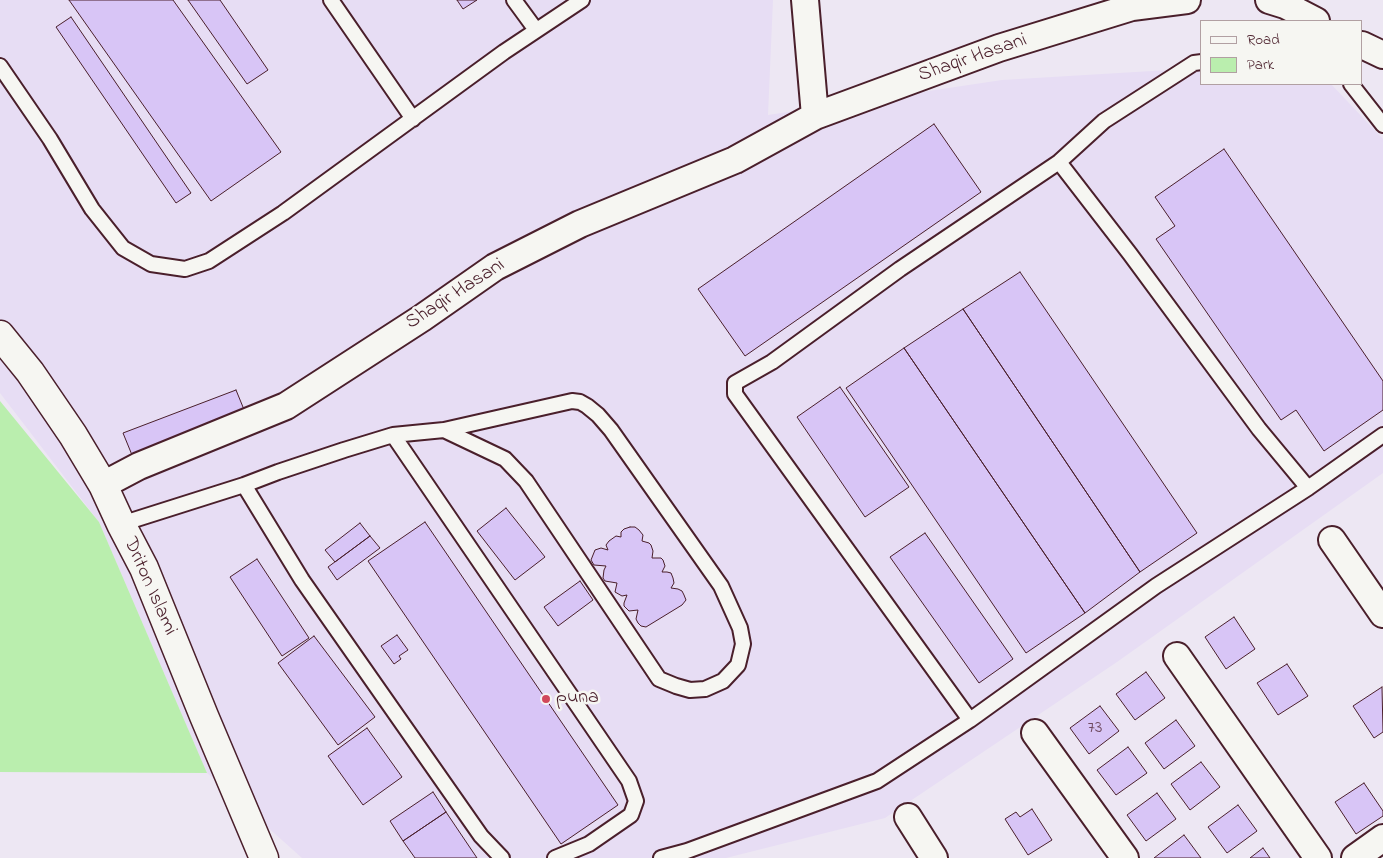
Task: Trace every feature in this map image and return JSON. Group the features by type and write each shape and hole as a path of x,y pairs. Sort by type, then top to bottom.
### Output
{"street":[{"path":"805,0 815,116"},
{"name":"Shaqir Hasani","path":"103,485 139,466 286,406 422,318 495,267 580,224 735,160 815,116 999,48 1131,4 1187,0"},
{"path":"1269,0 1314,20"},
{"path":"1363,46 1383,56"},
{"name":"Driton Islami","path":"0,335 30,372 73,435 103,485 144,568 264,858"},
{"path":"1332,540 1383,614"},
{"path":"1177,656 1318,858"},
{"path":"1034,733 1125,858"},
{"path":"908,817 934,858"},
{"path":"1354,858 1383,838"}],"lane":[{"path":"331,0 413,119"},
{"path":"514,0 536,30"},
{"path":"0,66 50,139 92,209 123,248 150,264 185,269 209,261 283,213 536,30 582,0"},
{"path":"970,720 735,394 735,383 772,362 900,269 1059,162 1104,121 1194,63 1200,62"},
{"path":"1352,85 1383,125"},
{"path":"1059,162 1130,254 1259,429 1308,488"},
{"path":"121,524 393,435 444,430 572,402 580,402 587,406 611,430 721,586 740,628 742,644 738,665 723,681 705,689 690,690 660,679 526,481 505,459 444,430"},
{"path":"393,435 629,781 636,801 631,815 589,844 556,858"},
{"path":"661,858 687,851 877,781 970,720 1156,586 1308,488 1383,435"},
{"path":"244,485 302,580 482,836 502,858"}],"shaded area":[{"path":"0,0 773,0 768,115 1002,80 1200,68 1200,85 1332,85 1383,139 1383,473 1117,662 885,818 726,858 302,858 207,773 99,522 0,393"}],"green space":[{"path":"0,401 99,522 207,773 0,772"}],"building":[{"path":"69,0 173,0 281,152 211,201"},
{"path":"188,0 220,0 268,70 247,84"},
{"path":"457,0 477,0 463,9"},
{"path":"71,17 191,193 176,203 56,27"},
{"path":"934,124 981,192 745,356 698,289"},
{"path":"1224,149 1383,381 1383,410 1324,451 1296,410 1281,420 1156,239 1175,226 1155,197"},
{"path":"1020,272 1197,533 1140,572 963,309"},
{"path":"963,309 1140,572 1085,613 904,348"},
{"path":"904,348 1085,613 1026,653 846,388"},
{"path":"840,387 909,487 865,517 797,417"},
{"path":"236,390 245,412 132,455 123,433"},
{"path":"506,508 545,557 515,580 477,531"},
{"path":"425,522 618,805 561,844 368,561"},
{"path":"360,523 370,536 335,562 325,550"},
{"path":"630,527 635,527 639,530 643,535 642,541 651,545 653,551 652,558 661,558 663,560 665,566 662,572 671,573 673,578 674,583 671,588 682,591 686,600 682,605 646,627 641,626 636,619 638,610 629,611 624,606 627,595 622,596 615,592 617,583 605,581 603,578 606,566 594,565 591,560 595,550 601,548 608,550 606,545 609,541 616,536 621,537 621,532"},
{"path":"925,533 1013,659 979,683 890,557"},
{"path":"370,536 380,548 337,580 328,567"},
{"path":"257,559 309,638 282,656 230,577"},
{"path":"580,581 593,600 558,626 544,607"},
{"path":"1234,617 1255,649 1226,669 1205,637"},
{"path":"397,635 408,650 399,656 401,659 394,664 381,646"},
{"path":"314,636 375,717 338,745 278,663"},
{"path":"1287,664 1308,696 1278,715 1257,683"},
{"path":"1146,672 1165,698 1135,720 1116,694"},
{"path":"1382,687 1383,732 1374,738 1353,706"},
{"path":"1100,706 1119,731 1089,754 1070,728"},
{"path":"1176,720 1195,746 1164,769 1145,743"},
{"path":"367,728 402,777 363,805 328,756"},
{"path":"1128,747 1147,773 1116,795 1097,770"},
{"path":"1201,762 1220,787 1190,810 1171,784"},
{"path":"1364,783 1383,811 1383,816 1356,834 1335,802"},
{"path":"433,792 446,812 403,841 390,821"},
{"path":"1157,793 1176,819 1146,841 1127,815"},
{"path":"1238,805 1257,831 1227,853 1208,827"},
{"path":"1032,809 1052,840 1028,855 1005,819 1016,812 1020,817"},
{"path":"446,812 477,858 415,858 403,841"},
{"path":"1184,835 1201,858 1154,858"},
{"path":"1263,848 1270,858 1250,858"}],"place":[{"name":"puna","path":"546,699"}]}
